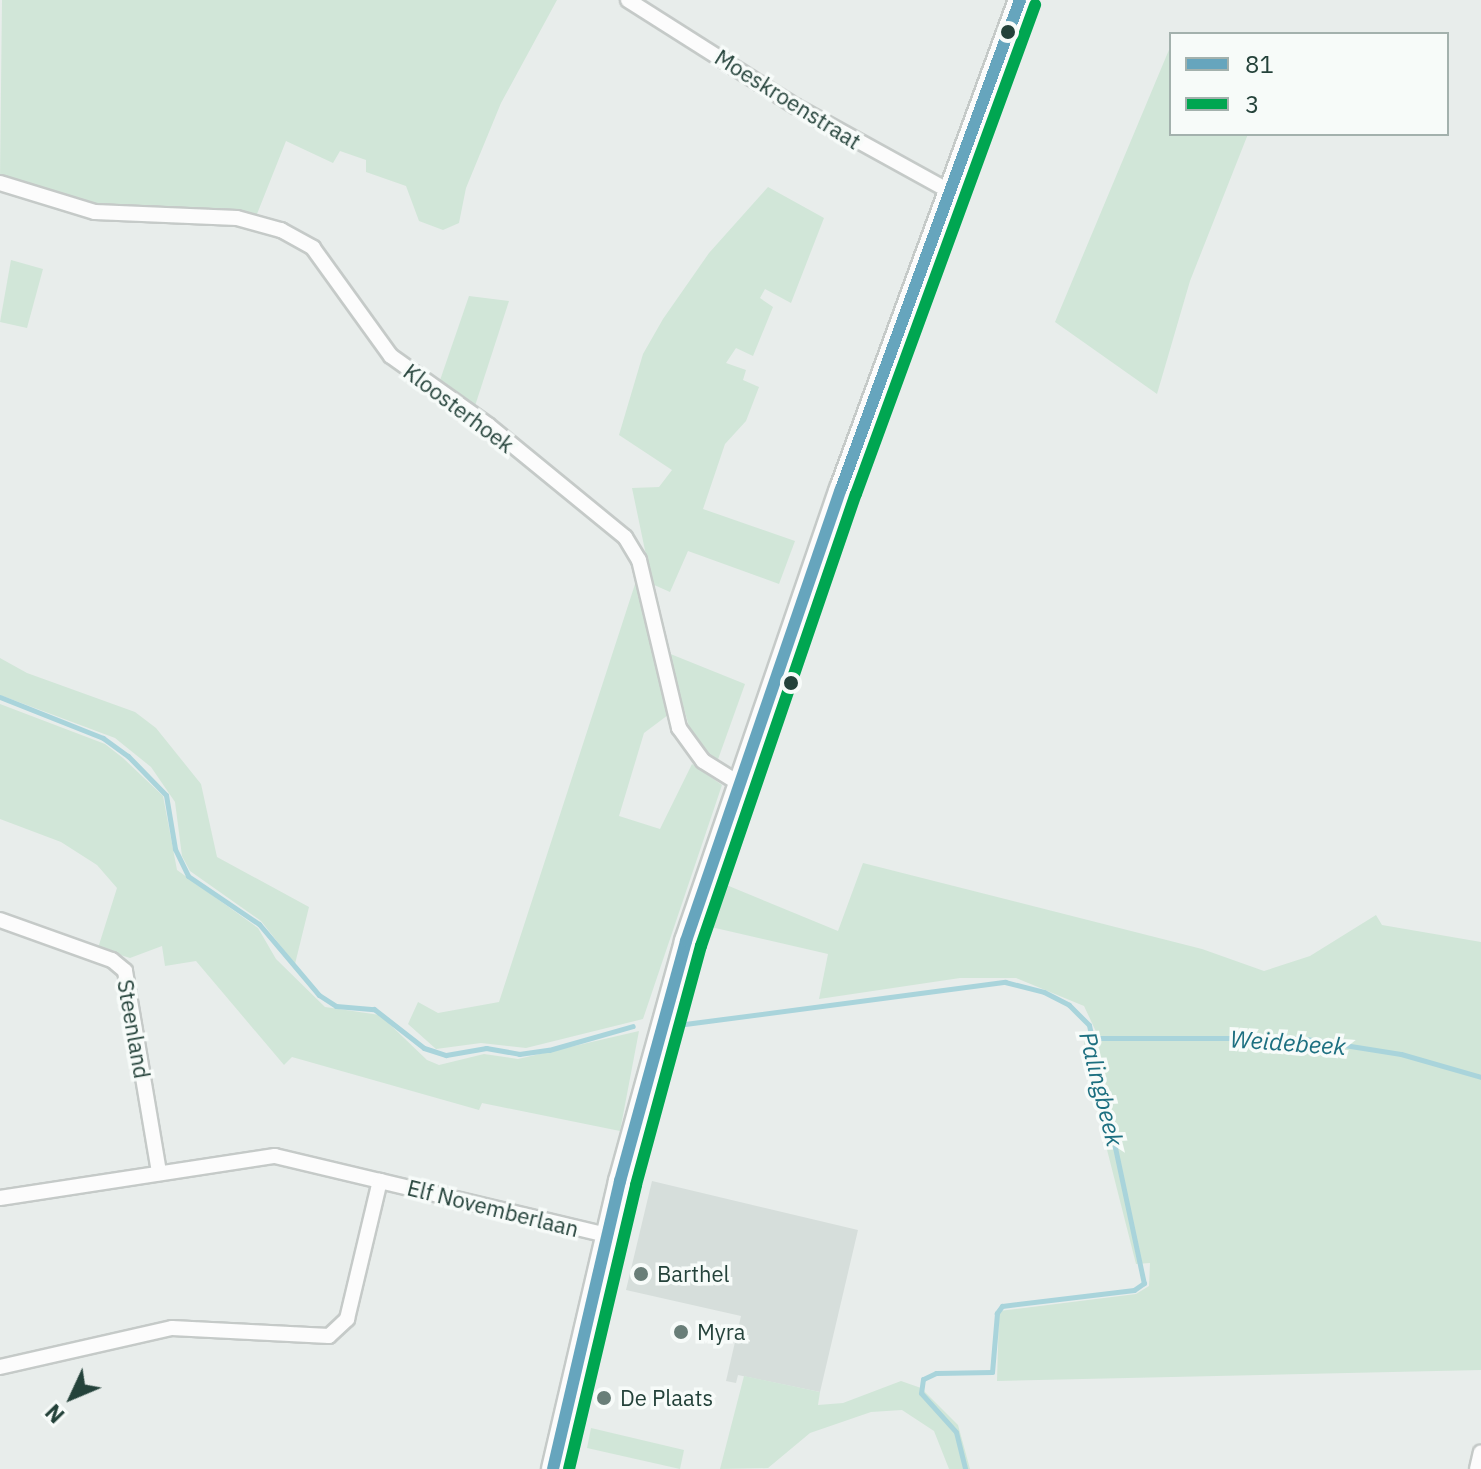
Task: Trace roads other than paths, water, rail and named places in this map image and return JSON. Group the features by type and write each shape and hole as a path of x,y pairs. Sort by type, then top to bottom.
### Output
{"main road":[{"path":"553,1469 606,1235 669,997 740,784 1020,0"}],"street":[{"name":"Moeskroenstraat","path":"628,0 795,106 951,192"},
{"name":"Kloosterhoek","path":"0,183 95,212 237,218 281,230 313,248 391,356 488,425 635,549 679,728 703,761 740,784"},
{"name":"Steenland","path":"0,920 112,960 125,971 159,1173"},
{"name":"Elf Novemberlaan","path":"159,1173 275,1156 606,1235"},
{"path":"0,1198 159,1173"},
{"name":"Elf Novemberlaan","path":"0,1367 172,1328 329,1336 347,1319 380,1181"},
{"path":"1477,1469 1481,1452"}],"waterway":[{"name":"Palingbeek","path":"0,697 103,738 128,756 166,795 175,849 188,876 259,924 319,995 336,1006 374,1009 424,1048 446,1055 486,1048 519,1054 549,1050 633,1026"},
{"name":"Palingbeek","path":"685,1024 1005,982 1044,992 1069,1005 1089,1025 1144,1283 1134,1290 1002,1306 997,1313 992,1372 936,1373 923,1379 921,1393 956,1432 965,1469"},
{"name":"Weidebeek","path":"1092,1038 1300,1038 1401,1054 1481,1077"}],"place":[{"name":"Barthel","path":"641,1274"},
{"name":"Myra","path":"681,1332"},
{"name":"De Plaats","path":"604,1398"}]}
